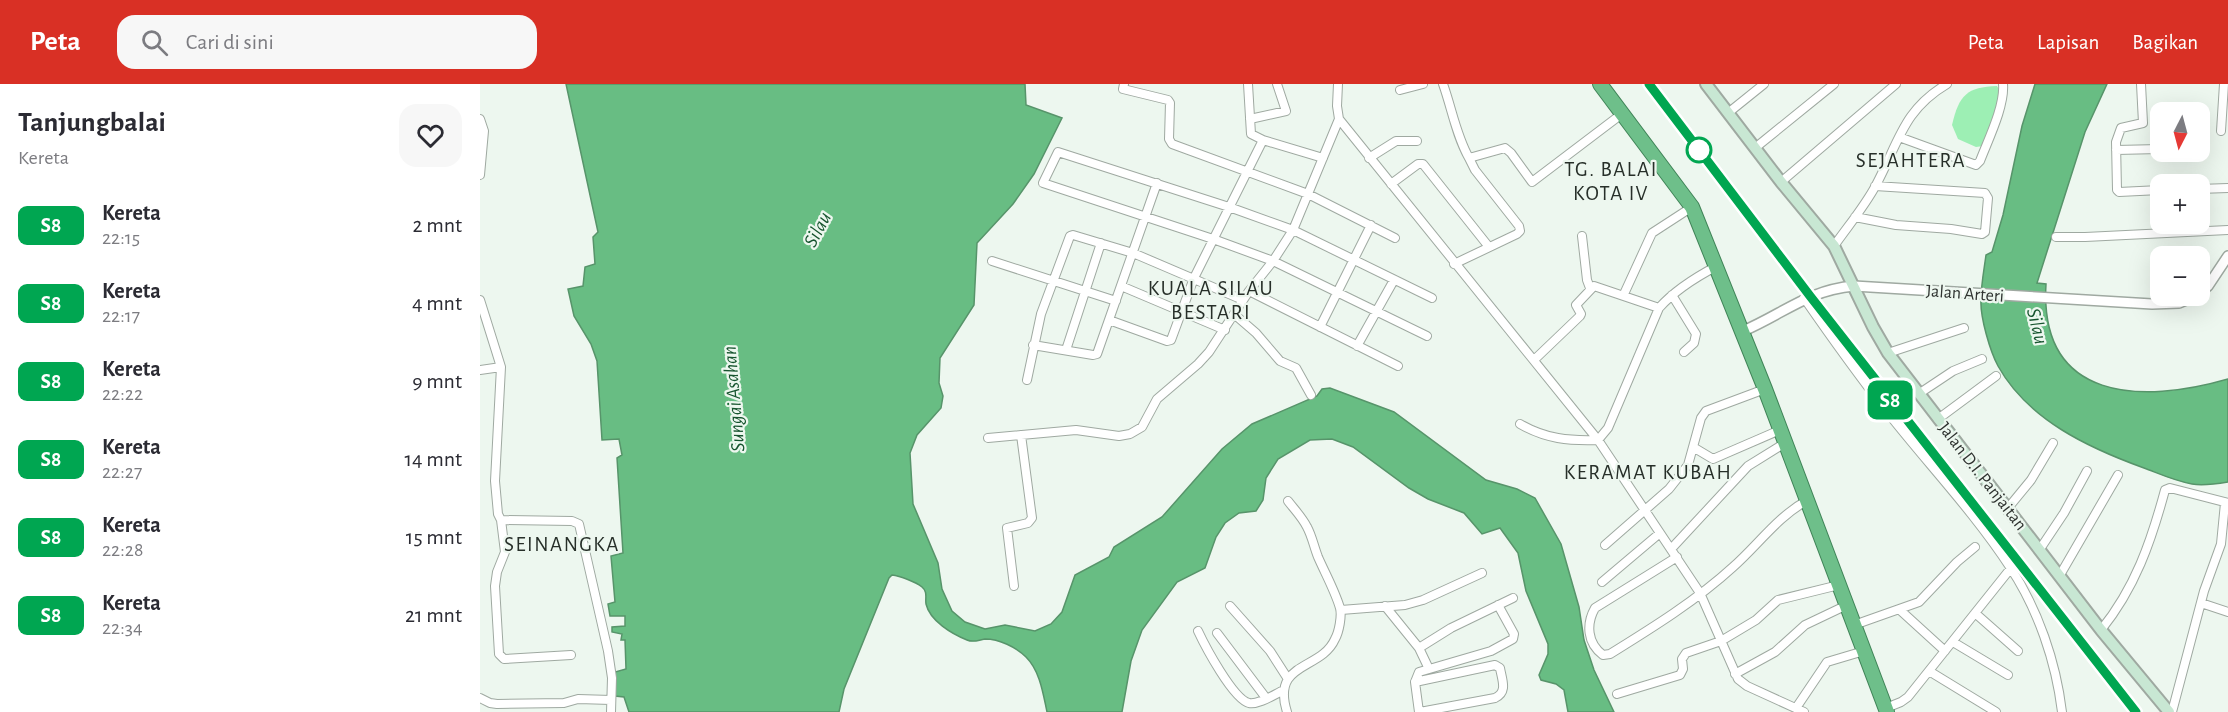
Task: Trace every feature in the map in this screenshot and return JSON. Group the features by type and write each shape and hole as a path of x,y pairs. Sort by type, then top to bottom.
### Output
{"highway":[{"path":"1600,84 1692,207 1743,331 1886,710"}],"main road":[{"name":"Jalan D.I. Panjaitan","path":"1706,84 1781,182 1834,246 1888,353 2101,630 2171,712"}],"street":[{"path":"1124,84 1123,89 1168,100 1170,103 1170,143 1308,194 1395,238"},
{"path":"1248,84 1251,134 1263,140 1323,158"},
{"path":"1250,119 1286,111 1277,84"},
{"path":"1338,84 1339,119 1598,440 1700,593 1736,675 1743,684 1800,710 1827,662 1864,651"},
{"path":"1400,90 1423,84"},
{"path":"1443,84 1457,124 1458,134 1475,170 1520,231 1454,264"},
{"path":"1728,113 1764,84"},
{"path":"1755,148 1834,84"},
{"path":"1781,182 1896,84"},
{"path":"1834,246 1875,186 1914,110 1925,98 1947,84"},
{"path":"1899,137 1976,165 1980,161 1998,112 2004,91 2003,84"},
{"path":"2141,84 2143,123 2121,128 2116,142 2118,191 2150,190"},
{"path":"2221,131 2224,84"},
{"path":"1469,158 1505,148 1532,182 1623,112"},
{"path":"480,119 484,131 480,175"},
{"path":"988,438 1076,430 1119,436 1136,431 1147,420 1157,399 1198,364 1225,330 1249,291 1273,261 1293,230 1339,119"},
{"path":"1109,320 1169,341 1172,338 1194,278 1263,140"},
{"path":"1369,158 1396,141 1418,141"},
{"path":"2116,150 2150,149"},
{"path":"1427,336 1273,261 1043,183 1058,152 1293,230 1432,298"},
{"path":"1391,184 1418,164 1423,164 1489,247"},
{"path":"1033,345 1096,355 1157,183"},
{"path":"1855,217 1896,225 1982,234 1985,232 1988,198 1985,193 1875,186"},
{"path":"2210,189 2228,188"},
{"path":"1623,294 1652,233 1692,207"},
{"path":"1320,327 1371,225"},
{"path":"2056,237 2228,230"},
{"path":"1027,380 1041,314 1052,281 1072,235 1133,253 1244,300"},
{"path":"1582,236 1590,288"},
{"path":"1066,350 1101,243"},
{"name":"Jalan Arteri","path":"2210,283 2228,256"},
{"path":"992,261 1116,301"},
{"path":"1521,424 1536,434 1555,438 1579,441 1598,440 1608,428 1659,308 1672,295 1698,276 1717,266"},
{"path":"1357,346 1394,280"},
{"path":"1121,286 1225,330"},
{"path":"1534,360 1580,316 1576,305 1594,286 1659,308"},
{"name":"Jalan Arteri","path":"1743,331 1764,322 1804,298 1838,287 2150,302"},
{"path":"1249,291 1398,366"},
{"path":"1672,295 1696,334 1694,343 1684,352"},
{"path":"1804,298 1888,414 1919,448 2011,568 2037,616 2055,675 2062,712"},
{"path":"480,300 501,367 495,481 505,552 497,572 495,586 499,654 504,659 572,655"},
{"path":"1234,314 1256,333 1280,361 1296,368 1311,395"},
{"path":"1888,353 1964,327"},
{"path":"1920,393 1953,371 1982,359"},
{"path":"480,370 501,367"},
{"path":"1938,419 1996,376"},
{"path":"1605,545 1668,489 1688,465 1701,418 1706,411 1765,389"},
{"path":"1693,447 1713,459 1780,430"},
{"path":"1014,586 1007,528 1028,523 1032,518 1021,435"},
{"path":"1671,549 1748,466 1785,443"},
{"path":"2008,508 2031,480 2054,444"},
{"path":"2040,549 2064,513 2087,471"},
{"path":"2060,575 2118,475"},
{"path":"2101,630 2130,590 2165,490 2170,488 2226,503 2221,544 2201,603 2171,712"},
{"path":"1677,557 1594,608 1588,627 1599,652 1603,655 1610,654 1700,593 1732,568 1787,513 1808,500"},
{"path":"1287,712 1283,700 1288,679 1293,673 1327,651 1333,644 1337,637 1341,610 1307,526 1288,501"},
{"path":"501,520 572,521 579,525 608,651 612,678 611,712"},
{"path":"1602,582 1660,533"},
{"path":"1854,625 1900,610 1925,598 1957,562 1975,547"},
{"path":"1886,710 1904,700 2011,568"},
{"path":"1341,610 1423,600 1482,573"},
{"path":"1617,694 1680,675 1683,669 1682,659 1686,653 1721,641 1761,617 1778,600 1839,585"},
{"path":"1419,648 1448,629 1512,598"},
{"path":"2201,603 2228,612"},
{"path":"1491,651 1495,665 1500,668 1504,690 1501,695 1420,712 1415,682 1419,672 1491,651 1513,639 1514,636 1498,605"},
{"path":"1736,675 1775,652 1805,624 1847,605"},
{"path":"1230,606 1260,638 1288,679"},
{"path":"1385,606 1419,648 1430,669"},
{"path":"1900,610 1945,651"},
{"path":"1975,613 2018,651"},
{"path":"1198,631 1212,662 1243,700 1250,703 1284,690"},
{"path":"1217,633 1266,698"},
{"path":"1953,642 2008,675"},
{"path":"1415,682 1495,665"},
{"path":"1929,671 1996,712"},
{"path":"480,698 497,704 564,703 578,699 611,700"}],"shaded area":[{"path":"1997,86 2001,93 1983,146 1976,147 1958,139 1952,125 1961,100 1978,88"}],"water":[{"path":"566,84 1025,84 1026,105 1062,118 1034,174 1013,204 977,243 974,305 940,358 939,383 943,396 941,408 917,435 910,453 913,504 938,563 942,589 952,611 965,622 985,629 1005,625 1035,631 1051,624 1062,612 1075,575 1109,557 1114,547 1162,517 1222,449 1252,424 1317,396 1322,389 1330,388 1394,412 1486,480 1517,489 1535,498 1561,544 1579,607 1584,640 1594,670 1614,712 1568,712 1564,690 1556,684 1541,680 1539,675 1548,654 1548,644 1526,591 1518,553 1500,528 1482,534 1464,513 1428,499 1353,447 1332,439 1310,440 1278,459 1266,478 1263,500 1256,511 1239,513 1225,523 1216,537 1205,568 1177,582 1142,630 1131,661 1122,712 1047,712 1038,676 1022,653 990,639 969,641 948,630 928,610 926,593 922,587 892,575 844,689 839,712 629,712 624,697 615,696 615,672 626,669 625,640 621,640 622,634 612,632 612,627 625,626 625,616 610,616 608,604 615,602 611,556 623,553 617,458 622,455 619,439 602,440 597,361 591,344 574,316 568,289 583,286 585,267 595,264 593,237 598,232"},
{"name":"Silau","path":"2035,84 2107,84 2085,132 2037,283 2046,284 2048,323 2059,352 2078,373 2102,385 2131,391 2162,391 2195,387 2228,379 2228,482 2201,485 2180,481 2123,460 2082,441 2043,417 2026,402 2011,385 1995,360 1982,315 1981,300 1986,255 1992,252 2003,215 2022,126"}],"railway":[{"path":"1649,84 1810,296 2135,712"}],"train":[{"name":"S8","path":"1649,84 1921,440 2136,712"}],"district":[{"name":"SEJAHTERA","path":"1911,160"},
{"name":"TG. BALAI KOTA IV","path":"1611,181"},
{"name":"KUALA SILAU BESTARI","path":"1211,300"},
{"name":"KERAMAT KUBAH","path":"1648,472"},
{"name":"SEINANGKA","path":"562,544"}],"water label":[{"name":"Sungai Asahan","path":"733,399"}]}
